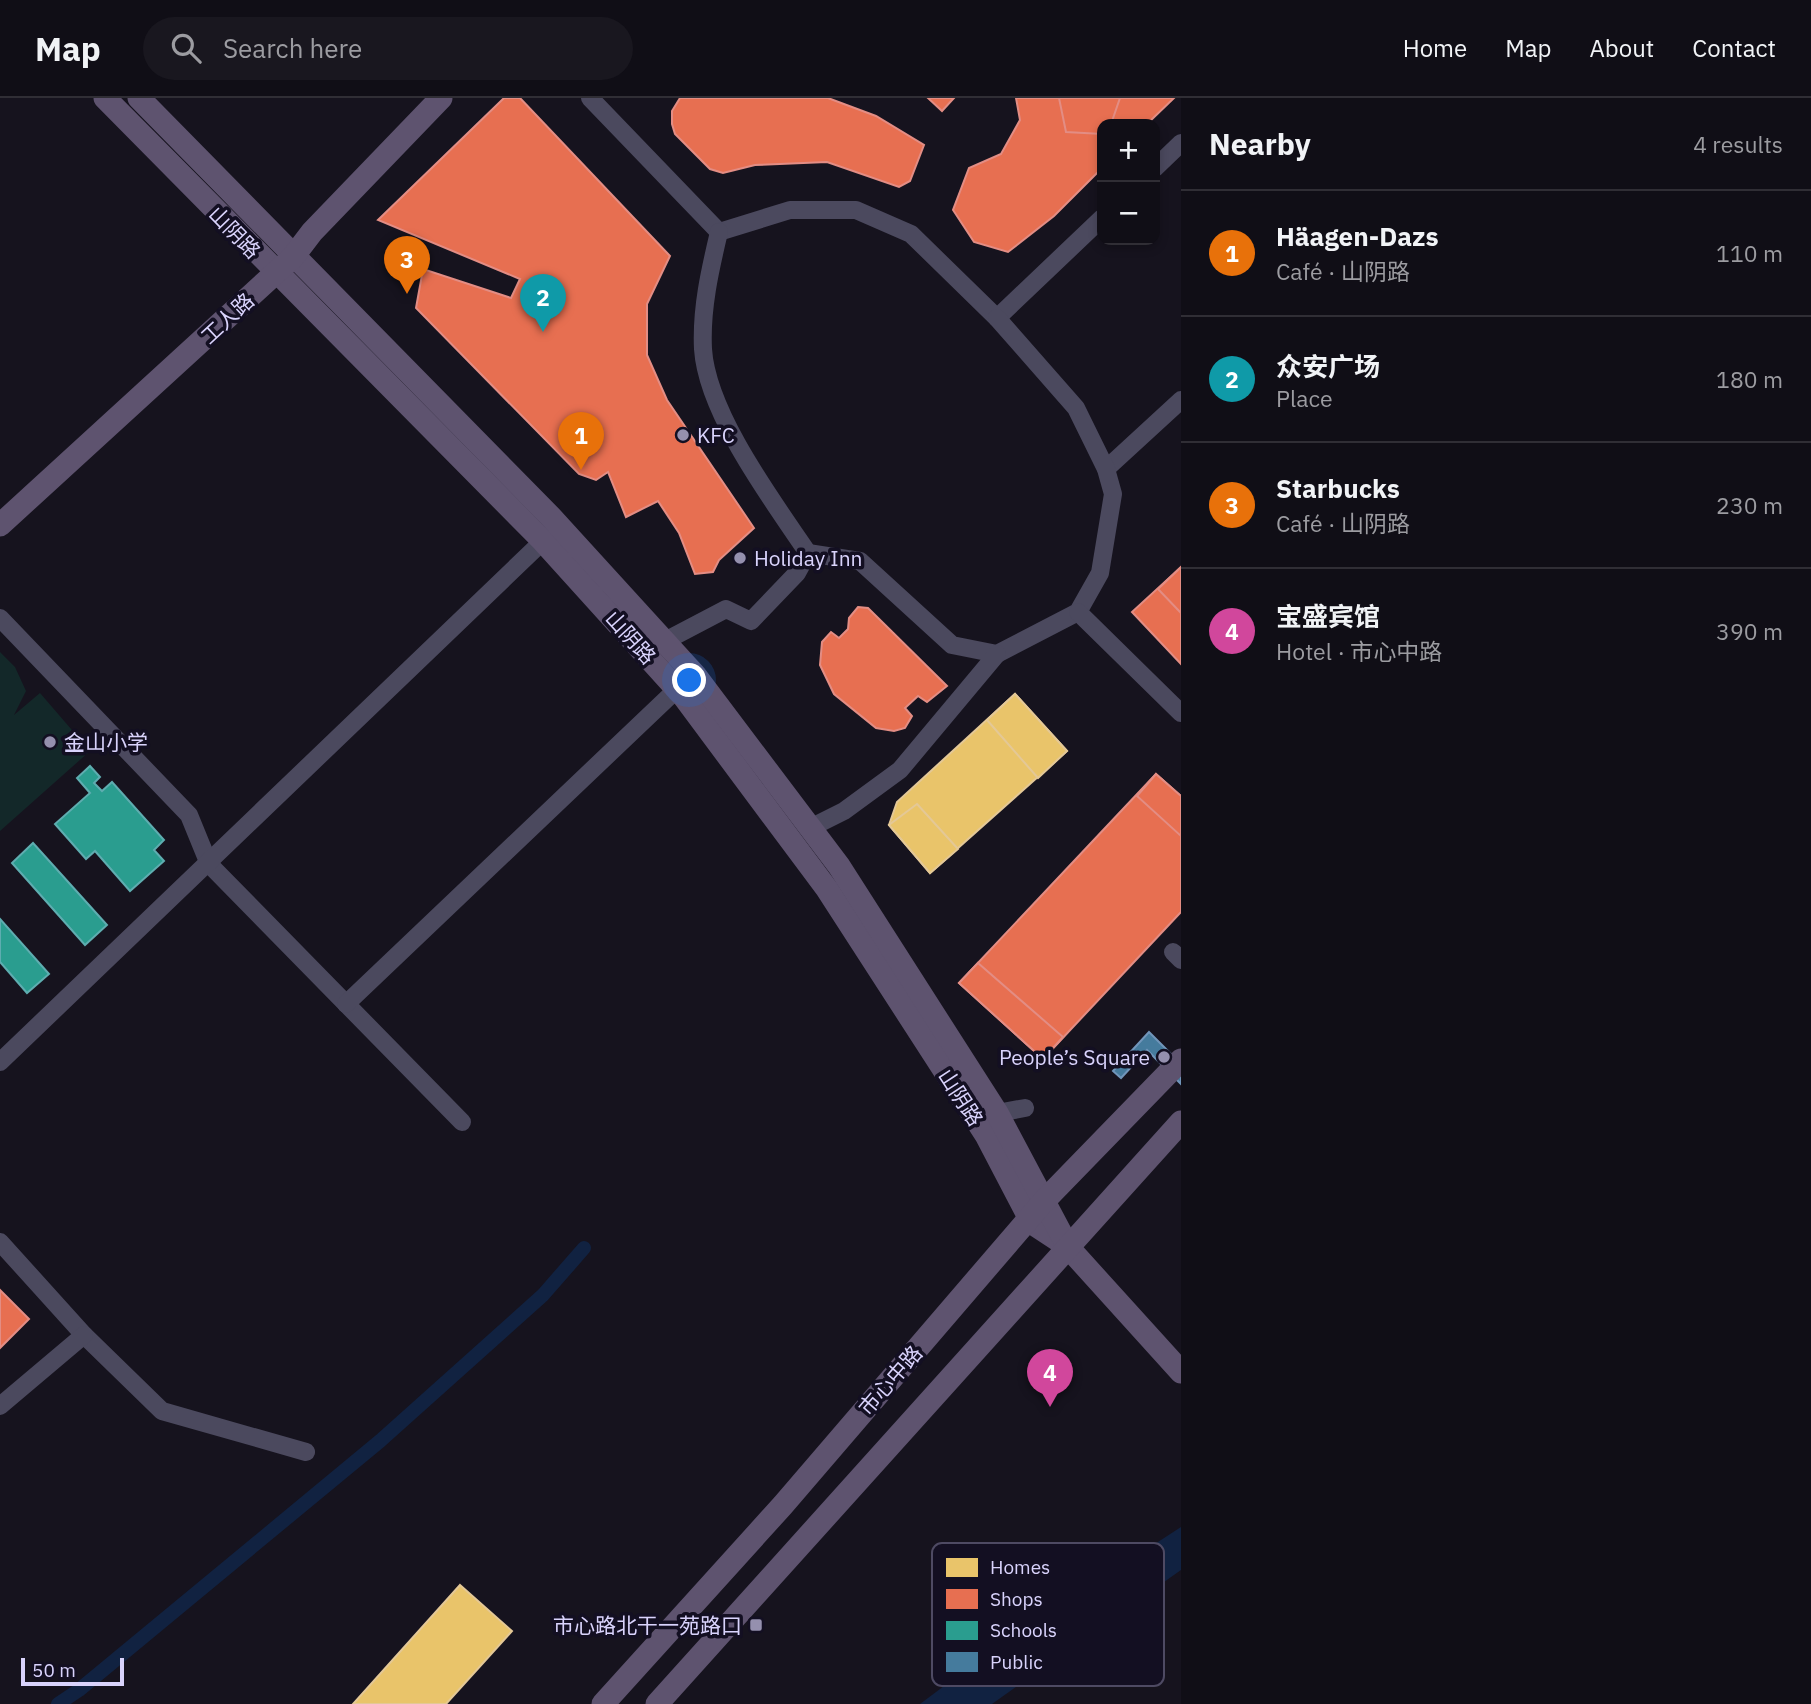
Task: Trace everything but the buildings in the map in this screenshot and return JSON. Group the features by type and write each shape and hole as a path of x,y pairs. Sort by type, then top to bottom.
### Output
{"main road":[{"name":"山阴路","path":"105,98 275,273 543,541 677,688 827,889 1036,1209 1181,1372"},
{"name":"山阴路","path":"139,98 292,257 550,516 695,675 812,827 997,1113 1036,1209"},
{"name":"工人路","path":"0,525 292,257 312,232 441,98"},
{"name":"市心中路","path":"603,1704 783,1505 1036,1209 1181,1060"},
{"name":"市心中路","path":"657,1704 1181,1122"}],"street":[{"path":"590,98 719,232"},
{"path":"1160,163 1181,143"},
{"path":"719,232 790,210 856,210 911,234 997,318 1076,408 1106,469 1113,495 1100,573 1078,612 997,654 900,769 844,811 812,827"},
{"path":"997,318 1097,223"},
{"path":"719,232 707,284 703,350 719,410 808,553 860,561 952,645 997,654"},
{"path":"1106,469 1181,400"},
{"path":"0,1062 543,541"},
{"path":"666,641 726,609 751,621 797,573 808,553"},
{"path":"1078,612 1181,713"},
{"path":"0,618 189,815 209,864 462,1122"},
{"path":"346,1004 677,688"},
{"path":"997,1113 1025,1108"},
{"path":"0,1242 84,1335 162,1411 306,1452"},
{"path":"0,1406 84,1335"}],"green space":[{"path":"0,652 15,667 26,691 14,715 40,693 90,751 0,831"}],"water":[{"path":"1181,1527 1181,1570 1164,1582 1164,1543 1156,1543"},
{"path":"944,1686 1017,1686 992,1704 920,1704"}],"waterway":[{"path":"58,1704 79,1690 380,1441 543,1295 584,1248"}],"place":[{"name":"Starbucks","path":"407,294"},
{"name":"众安广场","path":"543,332"},
{"name":"KFC","path":"683,435"},
{"name":"Häagen-Dazs","path":"581,470"},
{"name":"Holiday Inn","path":"740,558"},
{"name":"金山小学","path":"50,742"},
{"name":"People’s Square","path":"1164,1057"},
{"name":"宝盛宾馆","path":"1050,1407"},
{"name":"市心路北干一苑路口","path":"756,1625"}]}
